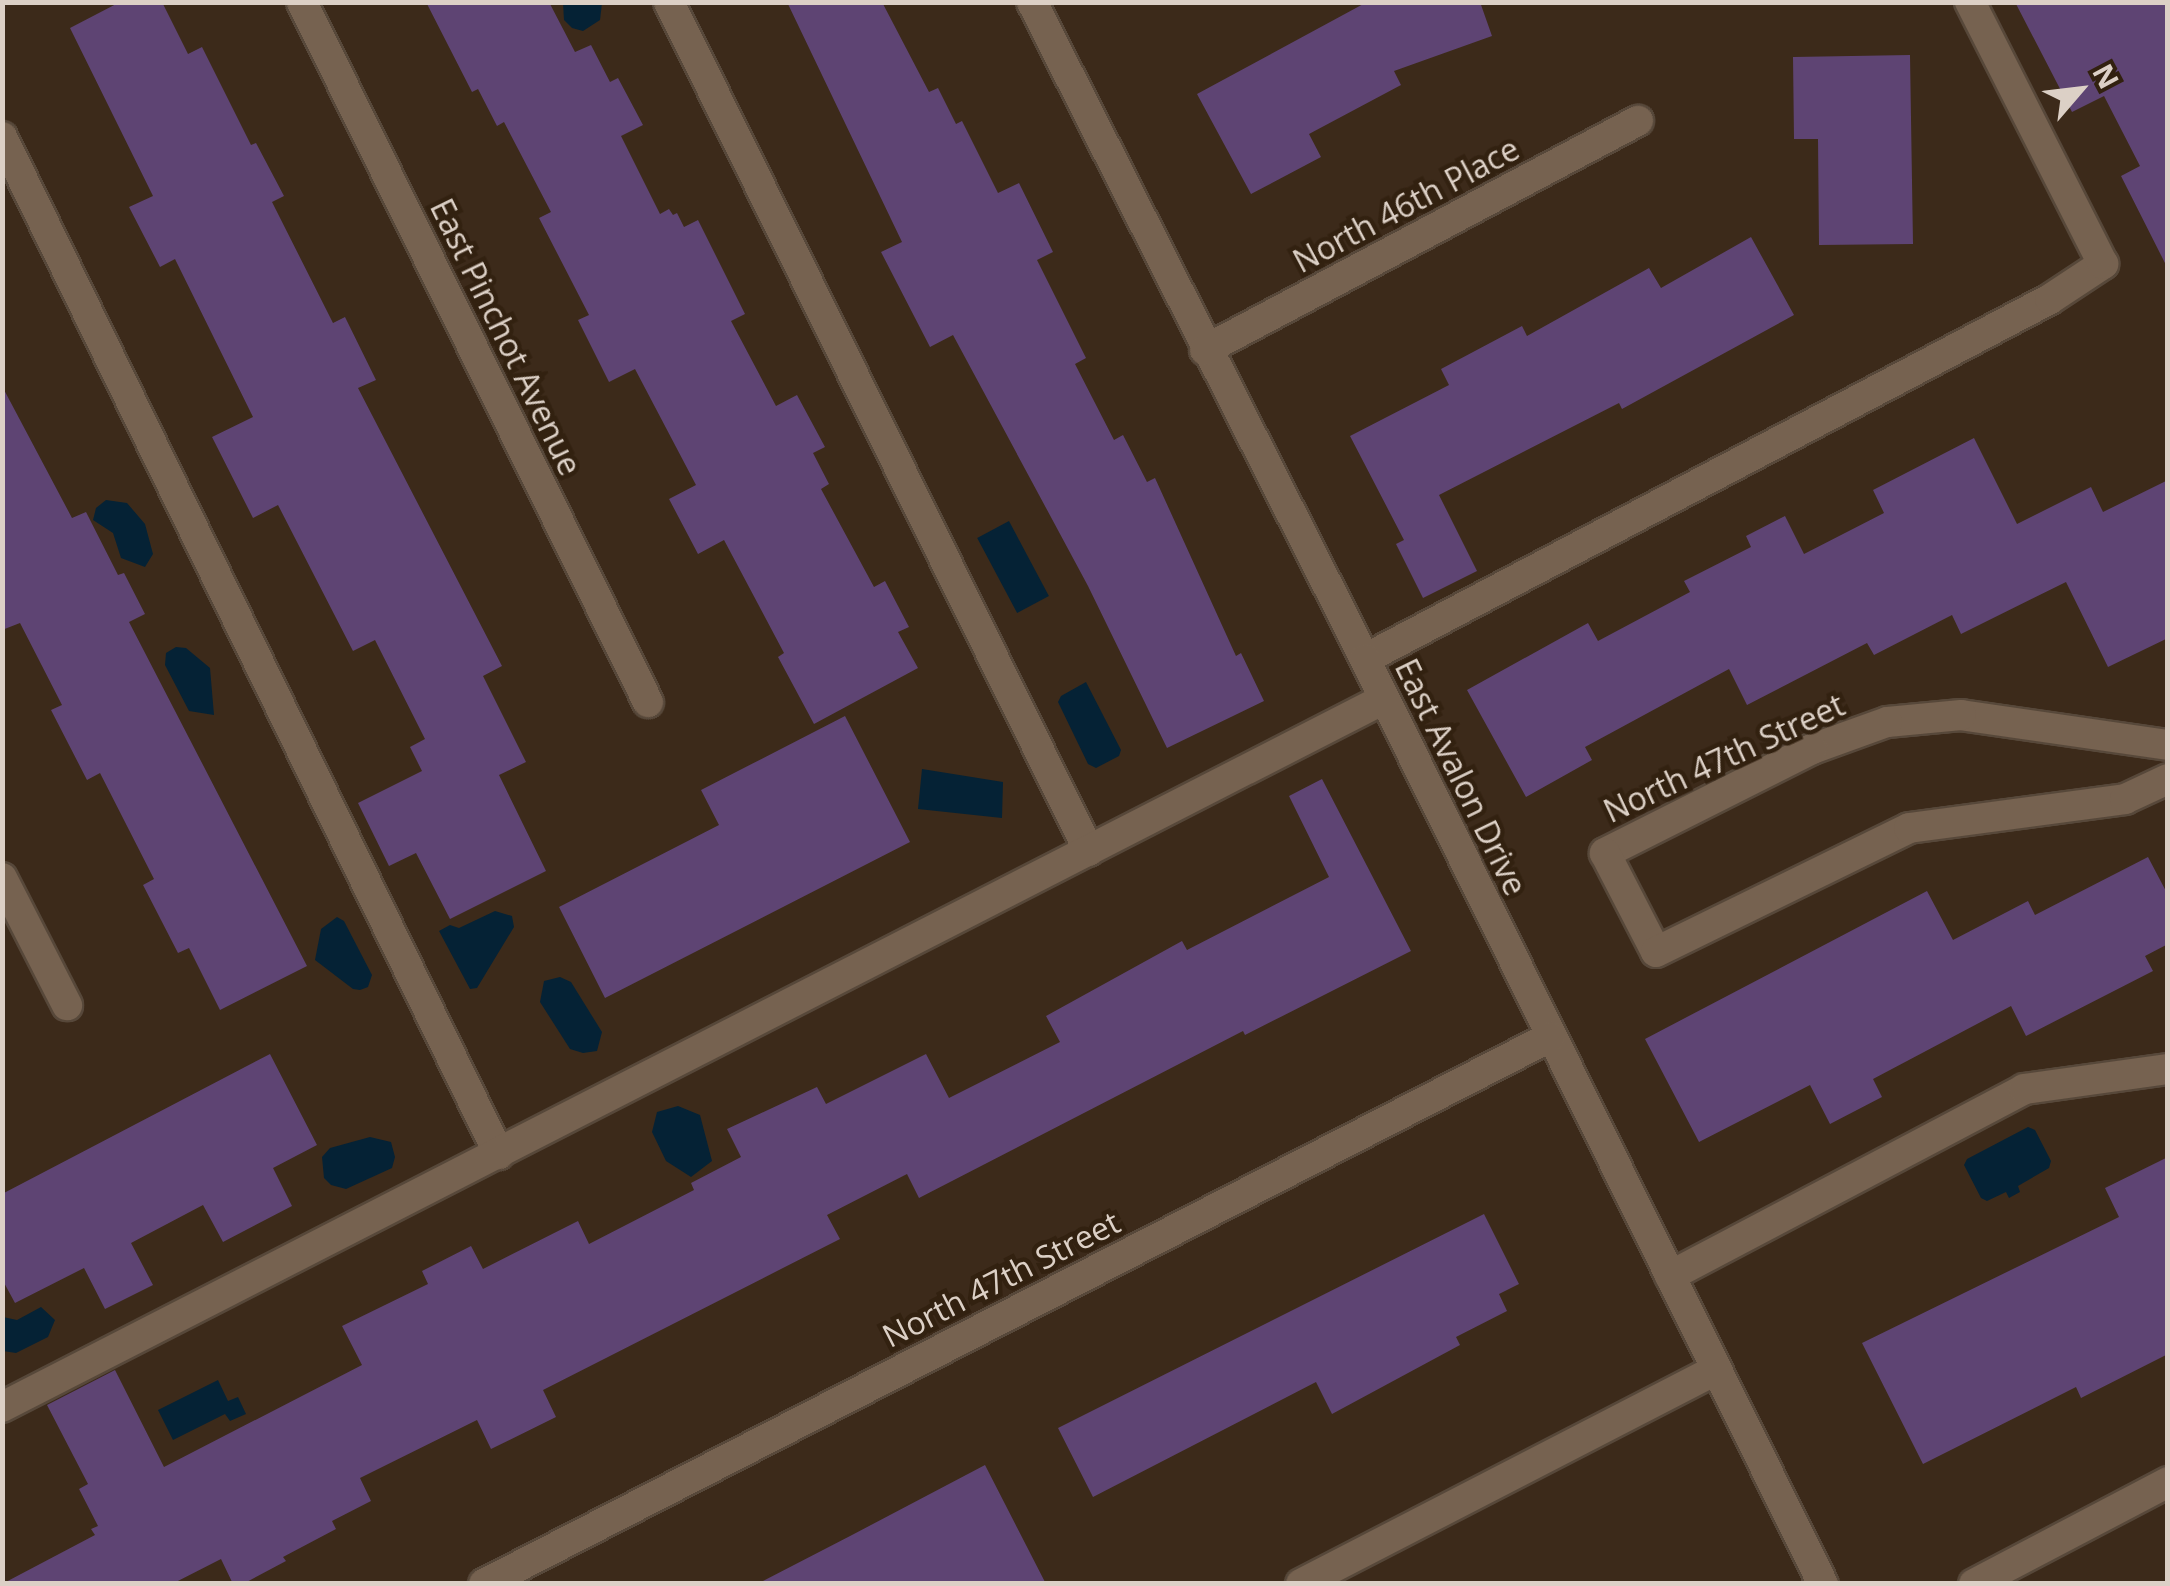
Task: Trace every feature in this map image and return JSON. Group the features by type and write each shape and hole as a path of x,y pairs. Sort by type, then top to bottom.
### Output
{"street":[{"name":"East Pinchot Avenue","path":"302,2 648,702"},
{"path":"669,2 1089,851"},
{"name":"East Avalon Drive","path":"1032,2 1365,660 1822,1584"},
{"path":"1365,660 2050,300 2103,264 1970,2"},
{"name":"North 46th Place","path":"1205,350 1638,121"},
{"path":"2,137 499,1154"},
{"path":"2,1407 1384,699"},
{"name":"North 47th Street","path":"2168,745 1961,715 1886,722 1812,749 1605,852 1656,952 1910,828 2125,799 2168,779"},
{"path":"2,878 67,1005"},
{"name":"North 47th Street","path":"484,1584 1550,1037"},
{"path":"1670,1276 2024,1089 2168,1069"},
{"path":"1301,1584 1716,1370"},
{"path":"1974,1584 2168,1482"}],"water":[{"path":"563,3 602,3 600,20 583,31 572,28 564,20"},
{"path":"106,500 127,503 145,524 153,554 145,567 121,558 113,533 93,520 96,508"},
{"path":"1009,521 1049,596 1017,613 977,538"},
{"path":"176,647 186,648 210,668 214,715 189,711 165,665 166,653"},
{"path":"1086,682 1121,750 1119,756 1096,768 1088,764 1058,702 1061,696"},
{"path":"922,769 1003,782 1002,818 918,809"},
{"path":"495,911 512,916 514,927 477,988 470,989 439,931 450,925 459,928"},
{"path":"337,917 344,921 372,975 368,987 353,989 315,960 321,929"},
{"path":"560,977 571,982 602,1032 597,1051 583,1053 570,1049 540,1002 544,981"},
{"path":"678,1106 700,1115 712,1161 691,1177 666,1161 652,1132 657,1112"},
{"path":"2028,1127 2035,1130 2051,1161 2049,1168 2018,1186 2020,1192 2009,1198 2006,1192 1987,1201 1981,1198 1964,1165 1967,1159"},
{"path":"370,1137 391,1142 395,1157 392,1168 346,1189 331,1185 324,1178 322,1157 330,1148"},
{"path":"41,1307 55,1320 48,1337 16,1353 3,1351 3,1317 17,1320"},
{"path":"218,1380 228,1401 238,1397 246,1414 230,1421 225,1414 173,1440 158,1410"}],"building":[{"path":"120,2 162,2 188,54 202,47 251,145 256,143 284,196 272,202 333,323 345,317 376,380 358,388 502,666 483,676 526,762 499,775 546,871 450,919 416,853 389,866 358,803 422,771 410,747 425,739 375,640 353,651 278,505 253,518 212,437 253,417 175,259 160,267 129,207 153,196 70,28"},
{"path":"426,2 549,2 575,52 591,45 610,82 618,78 643,125 621,136 660,214 669,209 673,215 677,213 684,227 698,220 745,314 731,321 776,406 797,395 825,447 813,453 829,484 821,489 874,587 885,581 909,627 898,632 918,668 814,724 778,657 784,653 724,540 698,554 669,499 696,485 635,369 609,382 578,320 589,315 539,218 551,212 504,122 497,126 478,89 472,92"},
{"path":"787,2 882,2 929,92 938,88 956,124 962,121 998,193 1019,183 1053,252 1037,260 1086,358 1075,364 1114,440 1123,435 1147,482 1155,478 1236,656 1241,653 1264,701 1167,748 1088,586 953,335 930,347 881,252 902,242"},
{"path":"1367,2 1480,2 1492,36 1394,71 1401,85 1309,134 1321,157 1251,194 1197,94"},
{"path":"2015,2 2168,2 2168,269 2121,176 2140,166 2104,96 2072,112"},
{"path":"1910,55 1913,244 1819,245 1818,139 1794,139 1793,57"},
{"path":"1751,237 1794,315 1622,409 1619,403 1439,495 1477,571 1423,598 1396,544 1404,540 1350,436 1449,385 1441,369 1522,326 1527,336 1649,268 1661,288"},
{"path":"2,386 72,518 86,512 118,575 124,573 145,614 129,622 307,966 220,1010 189,948 178,953 143,885 154,879 100,773 87,780 51,710 62,705 20,623 2,630"},
{"path":"1974,438 2017,524 2091,487 2103,512 2168,480 2168,638 2108,667 2066,582 1961,634 1952,615 1874,655 1867,643 1747,705 1729,669 1585,747 1592,760 1526,797 1467,690 1588,623 1598,641 1690,592 1684,581 1751,547 1746,536 1785,516 1804,554 1884,513 1873,490"},
{"path":"845,716 910,842 605,998 559,907 719,825 701,790"},
{"path":"1322,779 1411,951 1245,1035 1243,1031 919,1198 907,1174 827,1215 840,1239 543,1390 556,1417 491,1449 477,1420 360,1478 371,1501 332,1521 336,1529 243,1584 233,1584 221,1559 172,1584 2,1584 95,1535 91,1529 98,1526 79,1489 88,1484 47,1405 115,1370 164,1467 362,1365 342,1326 428,1284 422,1271 471,1246 483,1269 578,1221 589,1244 694,1190 691,1183 741,1157 727,1129 817,1087 826,1104 926,1054 949,1098 1060,1042 1046,1016 1182,941 1187,950 1329,877 1289,796"},
{"path":"2148,857 2168,895 2168,944 2145,956 2153,971 2026,1036 2011,1006 1873,1079 1882,1097 1830,1124 1810,1085 1699,1142 1645,1039 1927,891 1953,940 2028,901 2035,915"},
{"path":"270,1054 317,1145 273,1168 292,1206 223,1242 203,1205 131,1243 153,1285 105,1309 84,1268 15,1303 2,1279 2,1194"},
{"path":"2168,1157 2168,1354 2081,1398 2076,1387 1923,1464 1862,1343 2119,1217 2105,1188"},
{"path":"1484,1214 1519,1284 1499,1294 1507,1311 1456,1337 1460,1345 1332,1414 1316,1382 1093,1497 1058,1428"},
{"path":"985,1465 1046,1584 757,1584 852,1535"}]}
